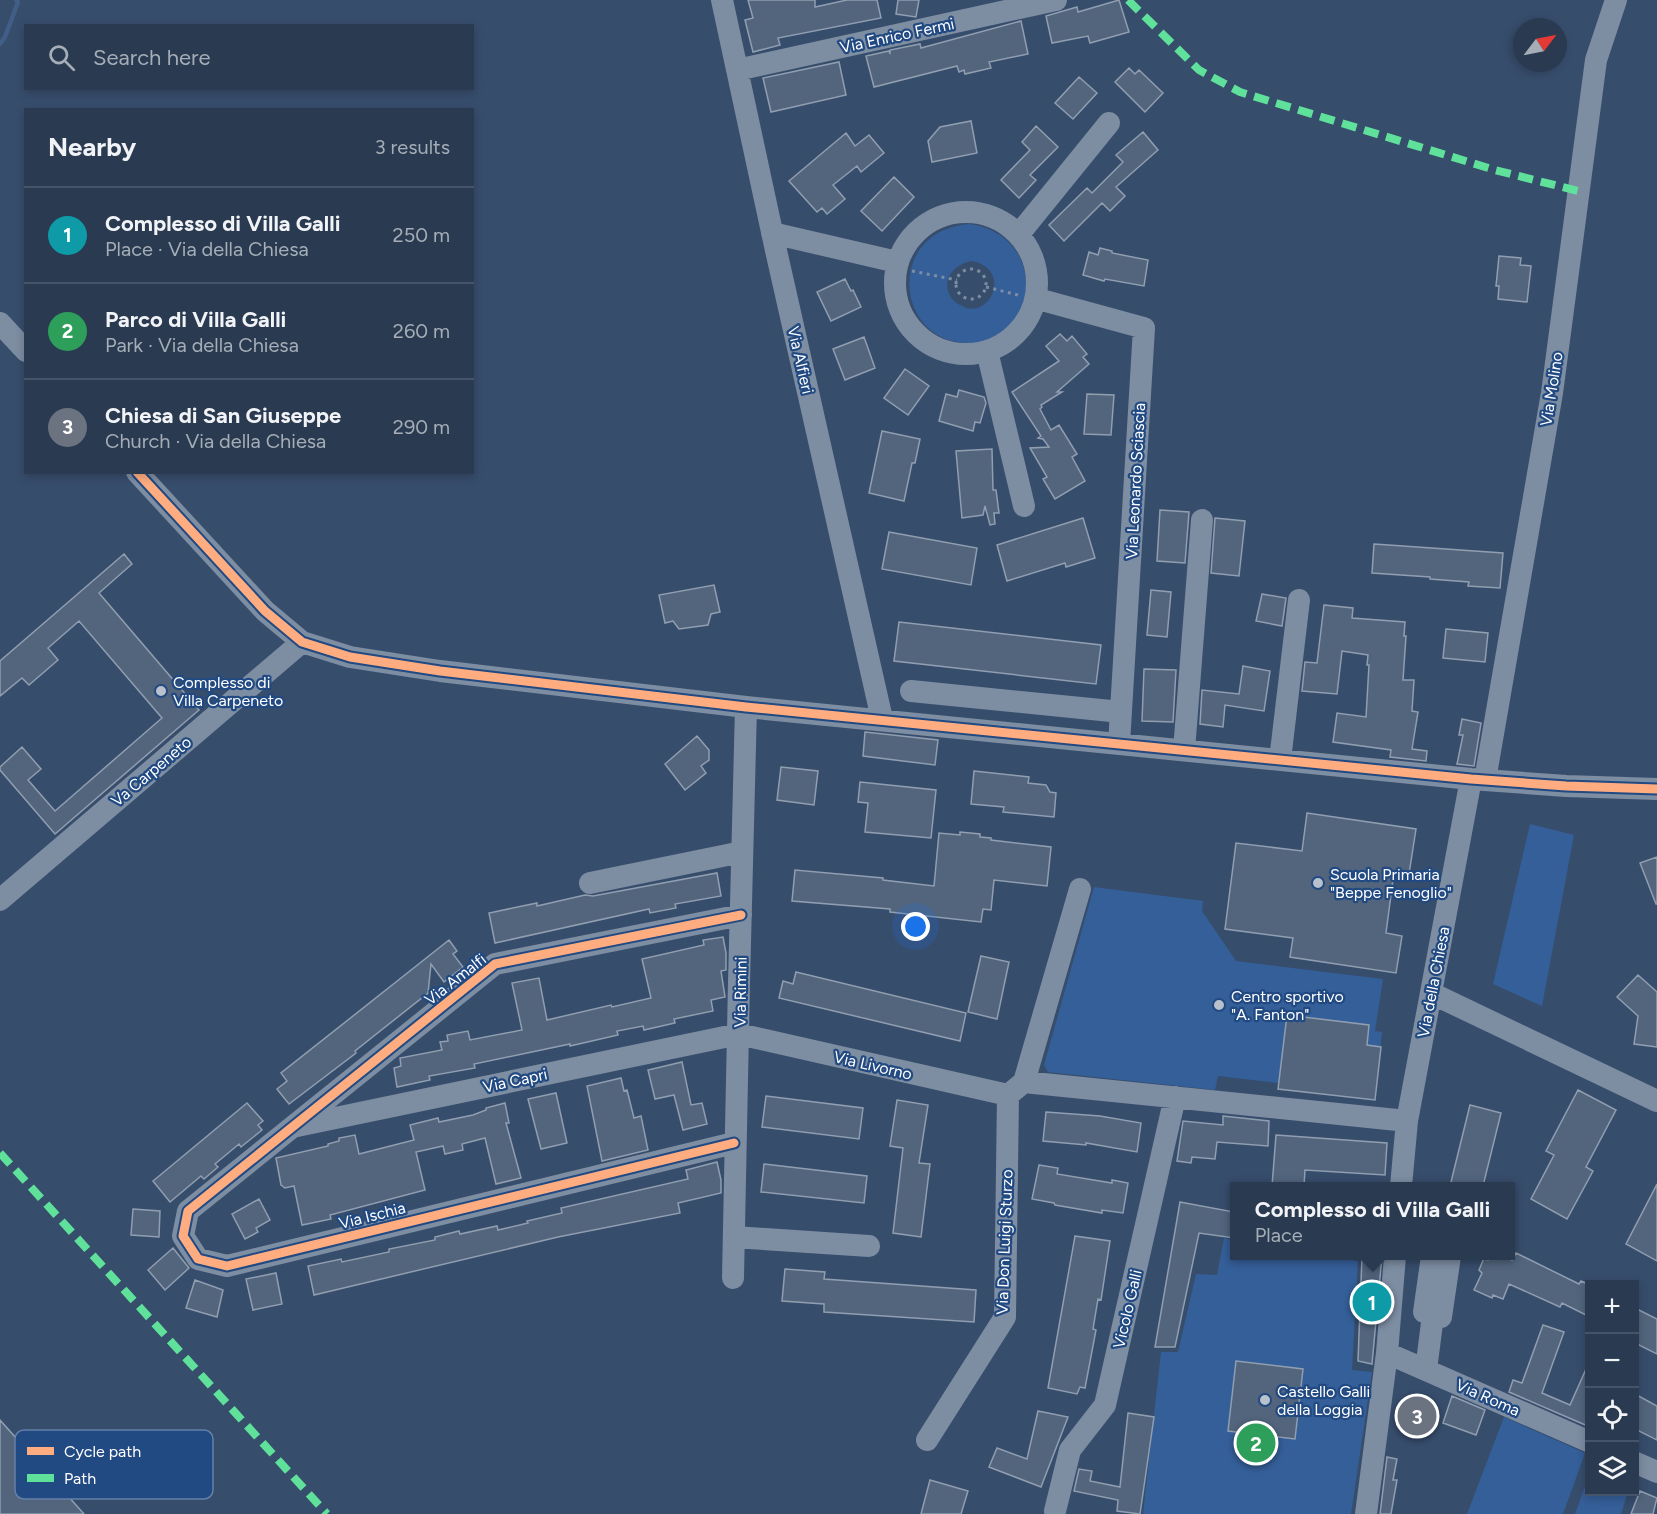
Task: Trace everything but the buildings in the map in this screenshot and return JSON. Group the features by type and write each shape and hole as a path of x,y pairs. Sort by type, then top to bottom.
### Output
{"street":[{"name":"Via Alfieri","path":"722,0 882,719"},
{"name":"Via Enrico Fermi","path":"737,70 1056,0"},
{"name":"Via Molino","path":"1478,779 1552,393 1596,60 1616,0"},
{"path":"1018,234 1109,123"},
{"path":"960,211 982,212 1002,220 1018,234 1030,250 1037,269 1038,294 1018,332 999,346 976,354 952,353 930,345 912,330 899,309 894,286 899,258 906,243 921,227 939,216 960,211"},
{"path":"772,232 899,258"},
{"name":"Via Leonardo Sciascia","path":"1038,294 1144,328 1119,744"},
{"path":"0,323 24,349"},
{"path":"987,351 1024,506"},
{"path":"139,474 265,611 302,642 350,657 440,671 746,707 1478,779 1566,786 1657,789"},
{"path":"1184,750 1202,520"},
{"path":"1280,760 1299,600"},
{"name":"Va Carpeneto","path":"0,900 302,642"},
{"path":"911,690 1121,712"},
{"name":"Via Rimini","path":"733,1278 734,1143 739,1034 746,707"},
{"name":"Via della Chiesa","path":"1401,1182 1407,1121 1431,993 1478,779"},
{"path":"590,883 742,852"},
{"name":"Via Don Luigi Sturzo","path":"927,1440 1005,1317 1016,1089 1080,890"},
{"name":"Via Amalfi","path":"292,1127 495,964 741,915"},
{"path":"1431,993 1657,1101"},
{"name":"Via Livorno","path":"739,1034 1016,1089"},
{"name":"Via Capri","path":"292,1127 739,1034"},
{"path":"1016,1089 1175,1097 1407,1121"},
{"name":"Vicolo Galli","path":"1054,1510 1070,1450 1105,1405 1175,1097"},
{"name":"Via Ischia","path":"292,1127 188,1211 183,1236 198,1259 227,1266 734,1143"},
{"path":"734,1237 868,1246"},
{"path":"1366,1514 1387,1353 1395,1260"},
{"path":"1431,1260 1424,1312 1441,1317 1449,1260"},
{"path":"1426,1370 1433,1315"},
{"name":"Via Roma","path":"1387,1353 1585,1440"},
{"path":"1639,1464 1657,1472"}],"path":[{"path":"899,258 916,260 912,271 957,280"},
{"path":"972,269 981,273 986,287 980,296 970,299 961,295 957,290 957,280 962,272 972,269"},
{"path":"986,287 1028,297 1029,287 1038,294"}],"shaded area":[{"path":"970,224 996,233 1014,248 1024,267 1026,288 1021,309 1010,326 992,338 968,343 943,338 925,325 914,306 909,285 913,264 923,245 942,231","holes":["971,261 984,266 992,273 994,283 993,292 988,301 980,307 971,309 952,299 947,285 953,271"]},
{"path":"1530,824 1574,835 1542,1006 1493,984"},
{"name":"Centro sportivo \"A. Fanton\"","path":"1094,887 1203,901 1202,911 1236,961 1383,979 1375,1031 1382,1032 1375,1100 1278,1089 1278,1083 1218,1076 1215,1090 1048,1072 1044,1065"},
{"path":"1224,1238 1230,1239 1230,1260 1358,1261 1352,1370 1372,1372 1351,1514 1143,1514 1161,1352 1178,1352 1196,1274 1217,1275"},
{"path":"1504,1417 1585,1453 1563,1514 1467,1514"},
{"path":"1585,1486 1585,1496 1627,1496 1621,1514 1575,1514"}],"waterway":[{"path":"0,44 5,37 18,2 16,0"}],"marked path":[{"path":"1128,0 1199,70 1240,92 1495,170 1578,191"},
{"path":"0,1153 327,1514"}],"cycle path":[{"path":"139,474 265,611 302,642 350,657 440,671 746,707 1471,779 1566,786 1657,789"},
{"path":"734,1143 227,1266 198,1259 183,1236 188,1211 495,964 741,915"}],"place":[{"name":"Complesso di Villa Carpeneto","path":"161,691"},
{"name":"Scuola Primaria \"Beppe Fenoglio\"","path":"1318,883"},
{"name":"Centro sportivo \"A. Fanton\"","path":"1219,1005"},
{"name":"Complesso di Villa Galli","path":"1372,1302"},
{"name":"Castello Galli della Loggia","path":"1265,1400"},
{"name":"Chiesa di San Giuseppe","path":"1417,1416"},
{"name":"Parco di Villa Galli","path":"1256,1443"}]}
